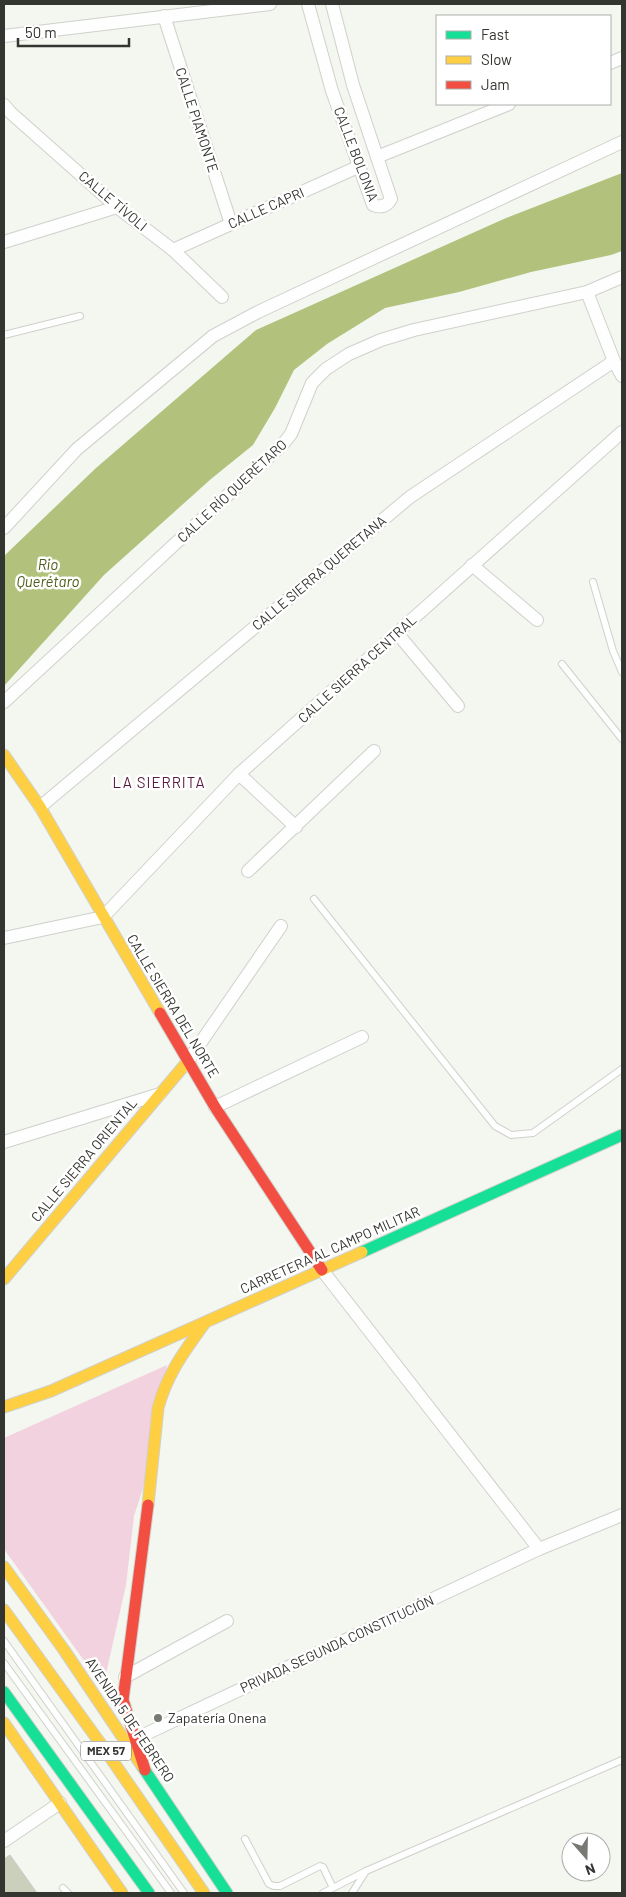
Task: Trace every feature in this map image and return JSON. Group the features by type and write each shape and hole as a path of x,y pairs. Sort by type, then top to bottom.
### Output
{"main road":[{"name":"CALLE SIERRA DEL NORTE","path":"4,755 40,807 215,1107 322,1270"},
{"name":"CALLE SIERRA ORIENTAL","path":"4,1279 188,1061"},
{"name":"CARRETERA AL CAMPO MILITAR","path":"4,1416 51,1391 622,1135"},
{"path":"146,1770 123,1700 151,1483 158,1408 162,1393 174,1366 205,1323"},
{"name":"CARRETERA AL CAMPO MILITAR","path":"4,1407 51,1391"},
{"name":"AVENIDA 5 DE FEBRERO","path":"4,1567 64,1650 228,1893"},
{"name":"MEX 57","path":"4,1610 103,1747 204,1893"},
{"path":"4,1692 149,1893"},
{"path":"4,1725 122,1893"},
{"path":"121,1854 138,1893"}],"street":[{"path":"4,36 270,4"},
{"name":"CALLE BOLONIA","path":"308,4 332,91 373,204 377,207 384,206 391,199 353,85 332,4"},
{"name":"CALLE PIAMONTE","path":"164,16 231,224"},
{"path":"332,91 353,85"},
{"path":"377,157 507,105"},
{"name":"CALLE TÍVOLI","path":"6,111 117,207 173,250 222,297"},
{"path":"4,528 77,449 213,336 258,312 622,142"},
{"name":"CALLE CAPRI","path":"173,250 360,166"},
{"path":"4,242 117,207"},
{"name":"CALLE RÍO QUERÉTARO","path":"4,702 283,444 291,434 312,383 326,369 349,354 381,340 414,330 586,292 622,276"},
{"path":"586,292 622,376"},
{"name":"CALLE SIERRA QUERETANA","path":"40,807 410,497 614,361"},
{"name":"CALLE SIERRA CENTRAL","path":"103,917 239,774 622,432"},
{"path":"472,566 537,620"},
{"path":"398,633 458,706"},
{"path":"248,871 296,827 374,750"},
{"path":"239,774 296,827"},
{"path":"4,938 103,917"},
{"path":"188,1061 281,926"},
{"path":"215,1107 362,1037"},
{"path":"4,1142 160,1094"},
{"path":"322,1270 540,1549"},
{"name":"PRIVADA SEGUNDA CONSTITUCIÓN","path":"136,1739 540,1549 622,1515"},
{"path":"125,1677 227,1621"},
{"path":"4,1841 60,1803"}],"lane":[{"path":"4,336 80,316"},
{"path":"592,582 613,651 622,672"},
{"path":"562,664 622,739"},
{"path":"314,899 495,1126 511,1135 534,1132 622,1070"},
{"path":"4,1641 184,1893"},
{"path":"4,1663 171,1893"},
{"path":"324,1893 366,1871 622,1760"},
{"path":"245,1838 269,1884 280,1886 320,1866 323,1867 333,1888"},
{"path":"352,1893 366,1871"}],"shaded area":[{"path":"167,1365 154,1454 134,1516 126,1585 103,1687 4,1549 4,1438"}],"water":[{"name":"Rio Querétaro","path":"622,173 622,251 531,272 459,292 385,308 327,344 294,370 275,408 253,445 211,479 104,575 4,686 4,556 96,468 256,330 506,218"}],"building":[{"path":"10,1855 37,1893 4,1893 4,1859"}],"traffic: fast":[{"path":"362,1252 622,1135"},
{"path":"4,1692 149,1893"},
{"path":"142,1766 227,1893"}],"traffic: slow":[{"path":"4,755 40,807 160,1013"},
{"path":"4,1279 188,1061"},
{"path":"4,1407 51,1391 362,1252"},
{"path":"148,1505 158,1408 166,1384 204,1324"},
{"path":"4,1567 64,1650 142,1766"},
{"path":"4,1610 103,1747 204,1893"},
{"path":"4,1723 122,1893"}],"traffic: jam":[{"path":"160,1013 215,1107 322,1270"},
{"path":"145,1770 123,1700 148,1505"}],"place":[{"name":"Zapatería Onena","path":"158,1718"}],"district":[{"name":"LA SIERRITA","path":"159,783"}]}
